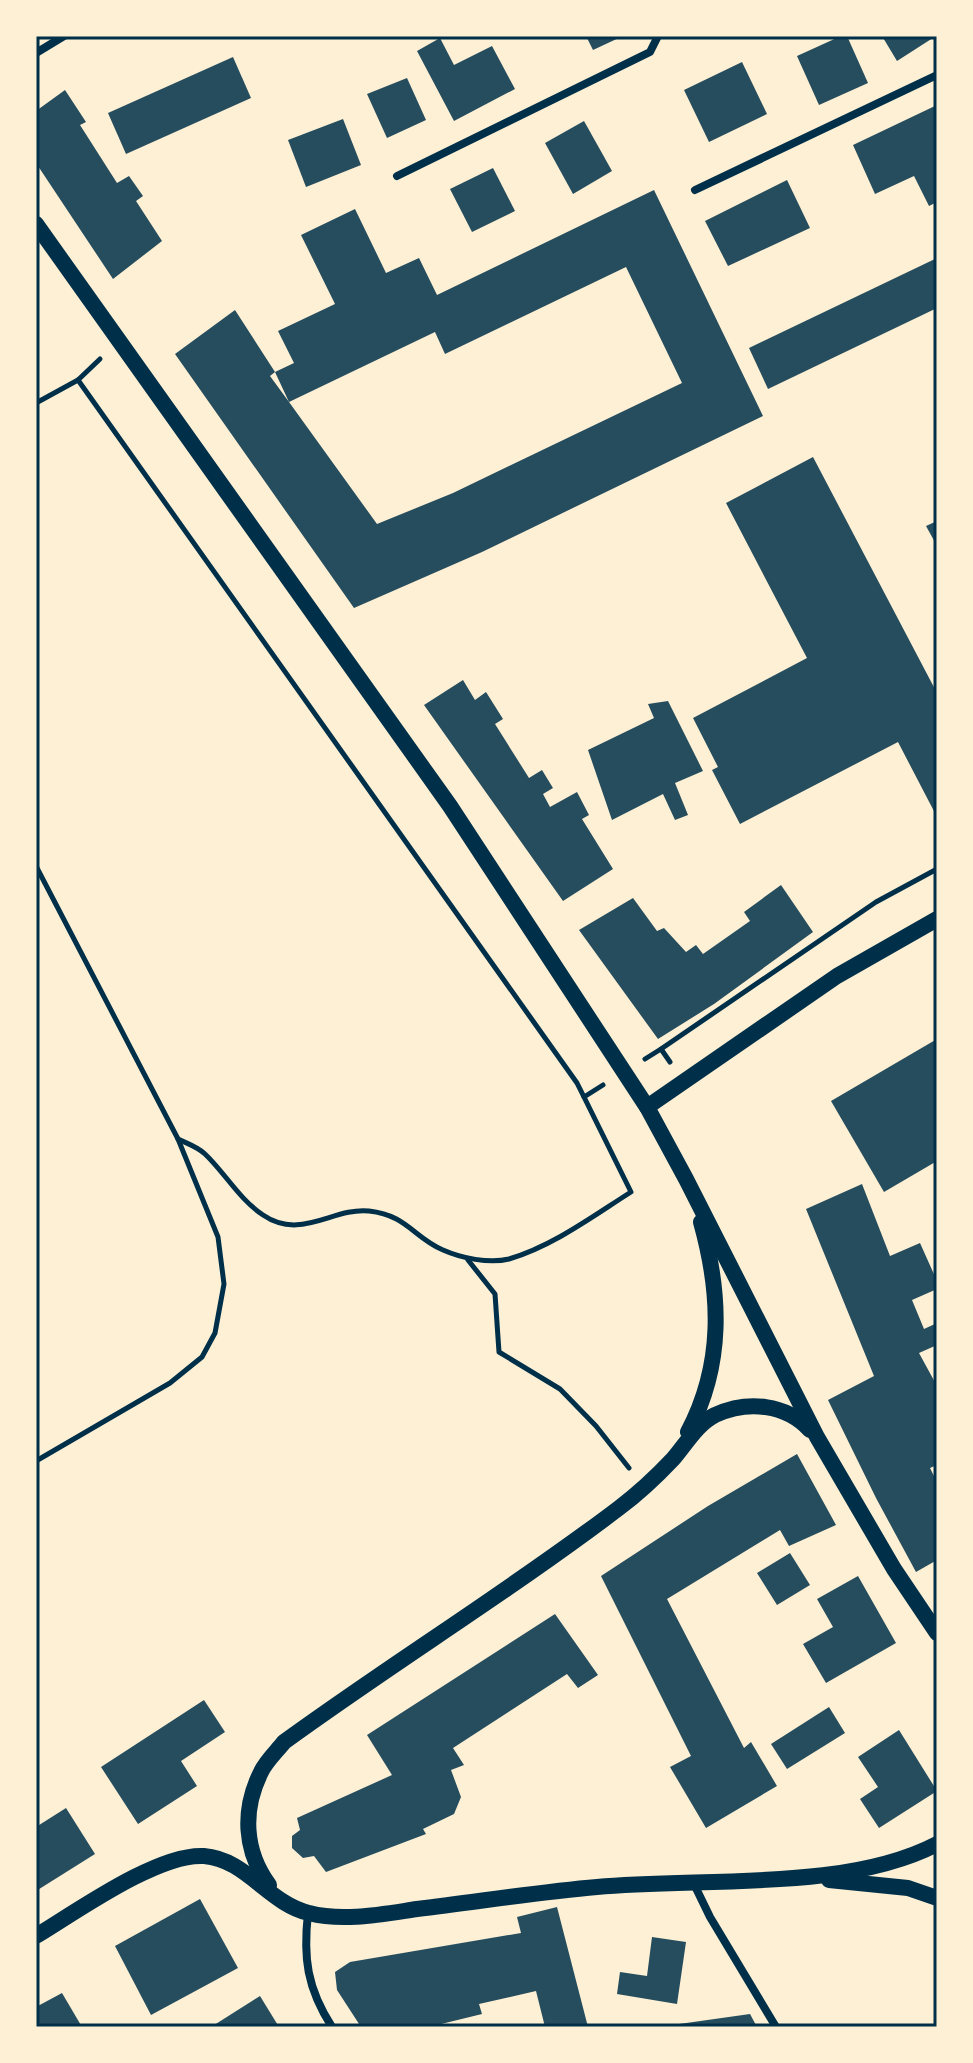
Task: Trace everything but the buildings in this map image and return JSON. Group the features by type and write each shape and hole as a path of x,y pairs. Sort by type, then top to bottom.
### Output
{"main road":[{"path":"36,224 450,806 647,1107 817,1437 894,1569 937,1633"},
{"path":"647,1107 837,976 937,919"},
{"path":"675,1457 698,1414 717,1341 713,1272 702,1224 686,1179"},
{"path":"278,1899 255,1866 249,1840 250,1802 262,1770 284,1742 587,1532 645,1488 697,1429 714,1416 740,1407 762,1406 783,1410 802,1422 817,1437"},
{"path":"36,1936 138,1876 176,1860 204,1856 232,1864 278,1899 308,1913 339,1916 380,1914 598,1886 787,1878 863,1869 937,1844"},
{"path":"787,1878 908,1888 937,1898"}],"street":[{"path":"36,53 64,36"},
{"path":"397,176 650,52 658,36"},
{"path":"695,190 937,75"},
{"path":"693,1882 710,1917 776,2027"},
{"path":"308,1913 304,1947 308,1977 332,2027"}],"path":[{"path":"36,403 78,380 118,342"},
{"path":"78,380 577,1083 631,1192 567,1233 507,1260 468,1259 441,1250 397,1217 366,1211 313,1224 281,1223 264,1216 232,1187 203,1152 178,1139"},
{"path":"36,866 178,1139 218,1237 224,1284 215,1333 202,1357 170,1383 36,1461"},
{"path":"584,1097 661,1049 876,902 937,869"},
{"path":"661,1049 685,1082"},
{"path":"468,1259 495,1294 499,1352 560,1389 596,1426 645,1488"}]}
